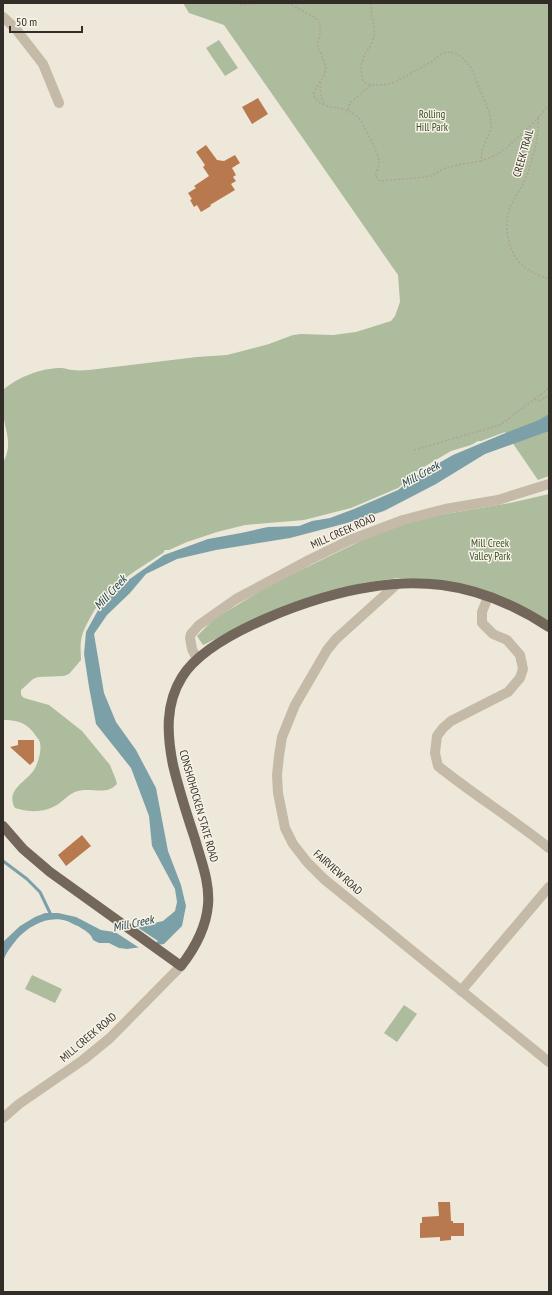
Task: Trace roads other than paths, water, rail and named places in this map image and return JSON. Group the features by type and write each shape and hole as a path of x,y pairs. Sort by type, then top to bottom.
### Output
{"main road":[{"name":"CONSHOHOCKEN STATE ROAD","path":"181,966 193,949 202,928 206,916 208,894 205,871 173,765 170,750 169,723 172,700 176,688 188,668 197,659 236,633 292,609 355,590 397,584 441,585 469,591 513,607 549,627"},
{"path":"3,826 36,861 181,966"}],"street":[{"path":"3,17 15,28 43,64 59,104"},
{"name":"MILL CREEK ROAD","path":"197,659 192,649 190,638 191,634 199,625 236,599 308,560 350,540 403,520 445,509 498,500 549,484"},
{"name":"FAIRVIEW ROAD","path":"397,584 336,639 319,663 295,705 282,737 277,775 278,792 285,828 293,844 307,862 324,879 549,1062"},
{"path":"488,597 482,612 482,623 493,634 508,640 520,655 524,669 520,678 508,692 451,721 443,728 437,736 435,753 438,766 549,848"},
{"path":"461,991 549,887"},
{"name":"MILL CREEK ROAD","path":"3,1118 19,1104 83,1060 110,1038 181,966"}],"water":[{"name":"Mill Creek","path":"549,414 549,431 485,454 436,484 384,511 347,523 290,538 216,550 177,559 146,574 130,593 107,615 94,634 104,693 116,722 136,750 156,788 168,851 181,885 186,906 182,926 164,944 127,949 119,948 109,943 99,943 93,940 91,935 78,926 67,921 53,919 39,923 22,934 9,950 3,962 3,942 20,926 45,913 58,913 76,917 101,930 114,932 163,921 175,911 177,902 175,889 152,846 149,816 131,768 96,724 84,654 86,632 102,603 114,590 164,555 208,539 268,527 299,526 312,521 330,518 354,509 398,490 416,476 453,455 539,420"}],"waterway":[{"path":"3,861 27,879 40,892 51,915"}],"park label":[{"name":"Rolling Hill Park","path":"432,120"},
{"name":"Mill Creek Valley Park","path":"490,549"}]}
